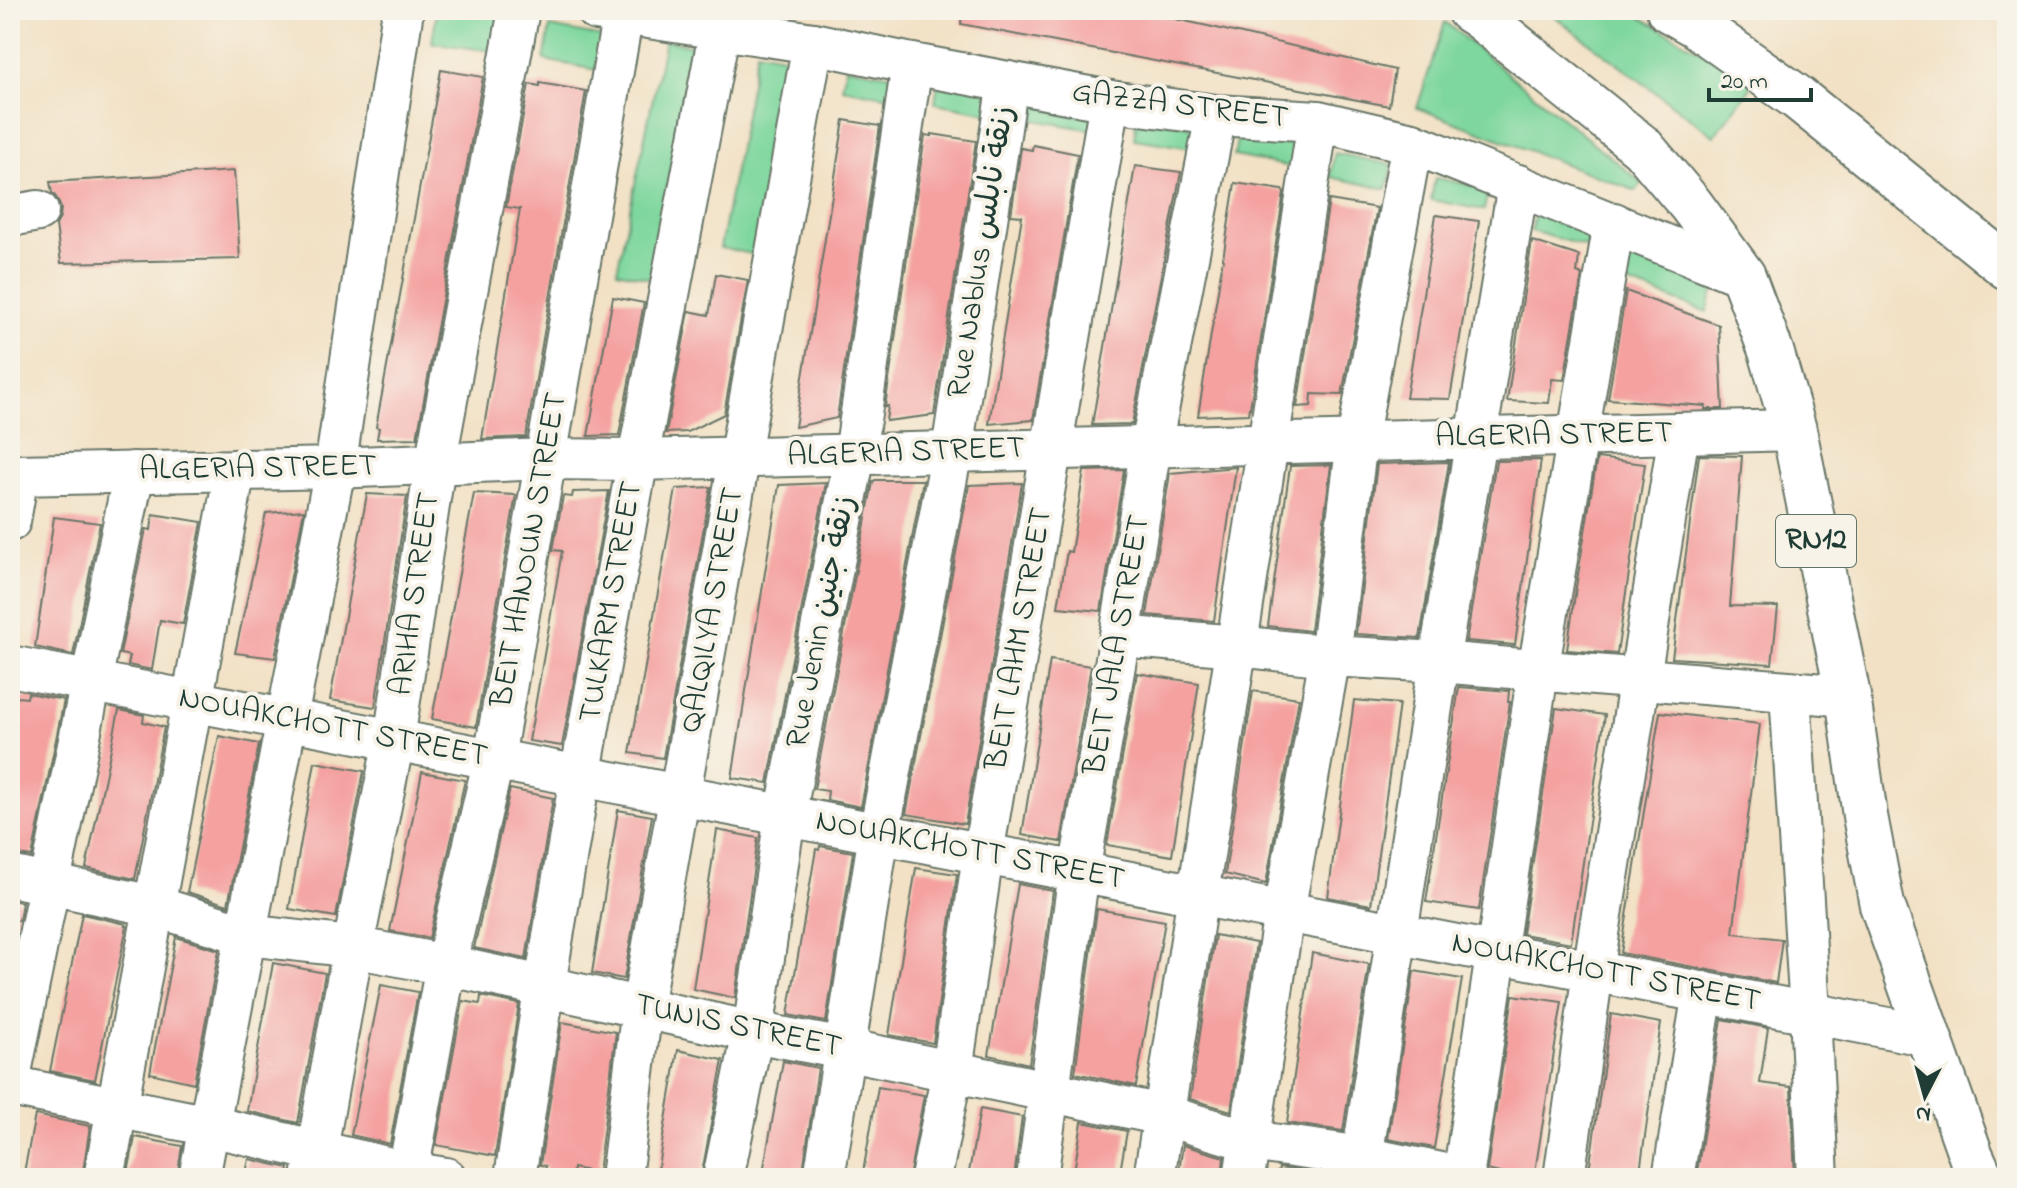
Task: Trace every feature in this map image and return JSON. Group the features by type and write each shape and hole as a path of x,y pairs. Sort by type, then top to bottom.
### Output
{"main road":[{"name":"RN12","path":"1469,10 1642,147 1691,205 1743,276 1771,351 1794,430 1848,696 1865,816 1882,905 1981,1178"},
{"path":"1669,10 1697,26 1798,98 2007,267"}],"street":[{"path":"199,1178 335,468 403,10"},
{"name":"ARIHA STREET","path":"315,1164 394,740 435,465 519,10"},
{"name":"GAZZA STREET","path":"610,12 813,43 1110,101 1216,115 1318,121 1412,143 1743,276"},
{"name":"BEIT HANOUN STREET","path":"421,1176 446,965 494,758 545,459 610,12"},
{"name":"TULKARM STREET","path":"515,1178 543,987 637,460 720,28"},
{"name":"QALQILYA STREET","path":"621,1178 642,1007 813,43"},
{"name":"Rue Jenin زنقة جنين","path":"723,1178 753,1032 785,816 855,454 912,64"},
{"name":"Rue Nablus زنقة نابلس","path":"824,1178 879,834 952,451 1008,82"},
{"name":"BEIT LAHM STREET","path":"931,1178 952,1071 983,854 1110,101"},
{"name":"BEIT JALA STREET","path":"1037,1178 1079,872 1151,446 1216,115"},
{"path":"1154,1178 1318,121"},
{"path":"1248,1159 1284,912 1330,656 1357,441 1412,143"},
{"path":"1361,1167 1439,662 1518,185"},
{"path":"1464,1178 1538,671 1614,223"},
{"name":"ALGERIA STREET","path":"10,521 18,475 435,465 545,459 637,460 1794,430"},
{"path":"1564,1178 1593,971 1679,433"},
{"path":"104,1178 235,470"},
{"path":"10,1077 134,472"},
{"path":"1120,636 1330,656 1439,662 1848,696"},
{"name":"NOUAKCHOTT STREET","path":"10,666 1929,1036"},
{"path":"1790,692 1818,1178"},
{"name":"TUNIS STREET","path":"10,876 154,906 247,935 353,947 446,965 753,1032 1163,1115 1248,1159 1464,1178"},
{"path":"1673,1178 1703,992"},
{"path":"10,1086 210,1126 315,1164 421,1176"}],"green space":[{"path":"437,10 514,17 508,53 432,43"},
{"path":"1546,10 1628,10 1755,82 1714,136"},
{"path":"1445,22 1642,183 1636,191 1417,108"},
{"path":"550,27 609,38 603,71 544,60"},
{"path":"665,40 714,50 666,282 617,271"},
{"path":"757,51 804,60 768,257 720,248"},
{"path":"846,67 904,77 901,99 842,88"},
{"path":"938,82 997,92 993,114 935,103"},
{"path":"1038,99 1097,108 1093,130 1034,120"},
{"path":"1137,117 1196,127 1192,148 1134,139"},
{"path":"1238,134 1296,144 1292,167 1234,156"},
{"path":"1335,153 1393,165 1387,189 1330,177"},
{"path":"1435,178 1489,188 1484,210 1431,200"},
{"path":"1536,210 1592,226 1587,247 1531,231"},
{"path":"1631,249 1717,279 1707,312 1625,282"}],"building":[{"path":"962,10 1133,10 1208,26 1395,70 1389,106 961,24"},
{"path":"441,70 483,77 417,438 377,439 379,428 376,427"},
{"path":"540,83 586,91 526,437 482,439 520,209 506,207 529,84 540,86"},
{"path":"844,120 880,126 837,418 795,427"},
{"path":"925,135 976,141 934,415 886,421 888,406 885,407"},
{"path":"1033,145 1078,154 1033,420 989,424 1022,216 1011,215 1021,148 1032,150"},
{"path":"1135,166 1181,172 1132,424 1092,425"},
{"path":"234,171 240,259 61,263 56,225 61,208 52,193 50,182"},
{"path":"1235,183 1282,190 1284,193 1250,408 1248,414 1198,416"},
{"path":"1329,200 1377,208 1342,395 1312,394 1311,406 1297,407"},
{"path":"1436,215 1479,221 1450,399 1406,398"},
{"path":"1532,241 1579,256 1577,273 1582,275 1564,380 1552,379 1549,403 1507,401"},
{"path":"716,274 748,280 724,414 687,432 666,433 689,311 709,315"},
{"path":"1626,291 1719,325 1723,409 1608,399"},
{"path":"613,297 644,303 619,435 588,436"},
{"path":"1699,455 1742,456 1730,606 1778,607 1772,664 1672,658"},
{"path":"1597,458 1645,464 1617,654 1567,650"},
{"path":"1541,460 1515,645 1466,641 1496,461"},
{"path":"1449,462 1420,638 1356,634 1377,464"},
{"path":"1331,465 1310,631 1268,626 1290,466"},
{"path":"1236,467 1214,621 1147,615 1170,473"},
{"path":"1124,470 1101,611 1058,607 1067,551 1071,552 1084,471"},
{"path":"875,480 923,480 861,807 827,800 828,791 814,789"},
{"path":"826,483 768,783 732,778 779,485"},
{"path":"1022,483 965,824 906,814 969,485"},
{"path":"711,487 663,758 630,753 676,489"},
{"path":"609,491 562,746 529,741 562,551 553,550 563,496 572,497 573,492"},
{"path":"474,493 516,495 476,727 432,719"},
{"path":"367,494 407,496 375,707 330,700"},
{"path":"304,510 275,658 235,653 266,513"},
{"path":"153,514 202,522 183,624 160,620 152,670 128,665 130,656 120,654 146,529 151,530"},
{"path":"54,517 100,523 73,655 35,647"},
{"path":"1050,660 1091,666 1061,842 1022,835"},
{"path":"1137,673 1199,683 1172,856 1107,845"},
{"path":"1459,687 1509,691 1510,702 1479,910 1426,902"},
{"path":"1253,691 1299,698 1266,884 1225,874"},
{"path":"28,693 64,700 32,857 10,854 10,732 17,697 27,698"},
{"path":"1354,700 1399,704 1371,905 1328,897"},
{"path":"1556,708 1605,715 1571,943 1522,934"},
{"path":"119,710 144,715 143,722 164,727 135,879 86,868"},
{"path":"1660,712 1760,724 1733,933 1782,939 1776,983 1621,953"},
{"path":"219,736 259,744 228,905 187,892"},
{"path":"315,762 364,771 336,917 289,909"},
{"path":"422,772 465,780 429,938 390,931"},
{"path":"510,789 553,798 526,959 474,948"},
{"path":"618,810 652,816 624,979 592,973"},
{"path":"717,830 758,838 735,998 693,989"},
{"path":"820,846 853,852 826,1022 788,1015 816,849 819,850"},
{"path":"916,868 957,874 933,1043 889,1035"},
{"path":"1018,884 1053,891 1029,1064 989,1055"},
{"path":"10,900 22,902 19,921 10,920"},
{"path":"1097,909 1165,921 1136,1086 1075,1073"},
{"path":"82,914 127,926 95,1080 50,1071"},
{"path":"1215,935 1256,943 1231,1111 1190,1099"},
{"path":"176,937 219,950 194,1083 150,1073"},
{"path":"1312,953 1369,964 1343,1131 1287,1123"},
{"path":"273,963 325,973 298,1123 247,1111"},
{"path":"1414,971 1462,979 1434,1148 1388,1139"},
{"path":"381,985 418,992 390,1144 351,1135"},
{"path":"1513,995 1562,1002 1534,1178 1487,1170"},
{"path":"481,996 519,1004 495,1156 436,1145 463,1001 480,1004"},
{"path":"1611,1014 1661,1023 1639,1178 1588,1178"},
{"path":"1722,1019 1768,1028 1760,1083 1791,1087 1795,1178 1696,1178"},
{"path":"562,1022 616,1032 598,1173 573,1168 572,1178 544,1178 546,1166 540,1165"},
{"path":"678,1050 723,1060 701,1178 656,1178"},
{"path":"783,1061 818,1068 802,1178 762,1178"},
{"path":"878,1087 924,1095 909,1178 862,1178"},
{"path":"980,1109 1022,1117 1014,1178 968,1178"},
{"path":"35,1115 90,1126 82,1178 23,1178"},
{"path":"1082,1122 1127,1131 1119,1178 1073,1178"},
{"path":"135,1137 182,1146 177,1178 127,1178"},
{"path":"1183,1145 1224,1157 1222,1178 1178,1178"},
{"path":"249,1159 289,1168 287,1178 245,1178"},
{"path":"1279,1168 1336,1176 1337,1178 1277,1178"}]}
